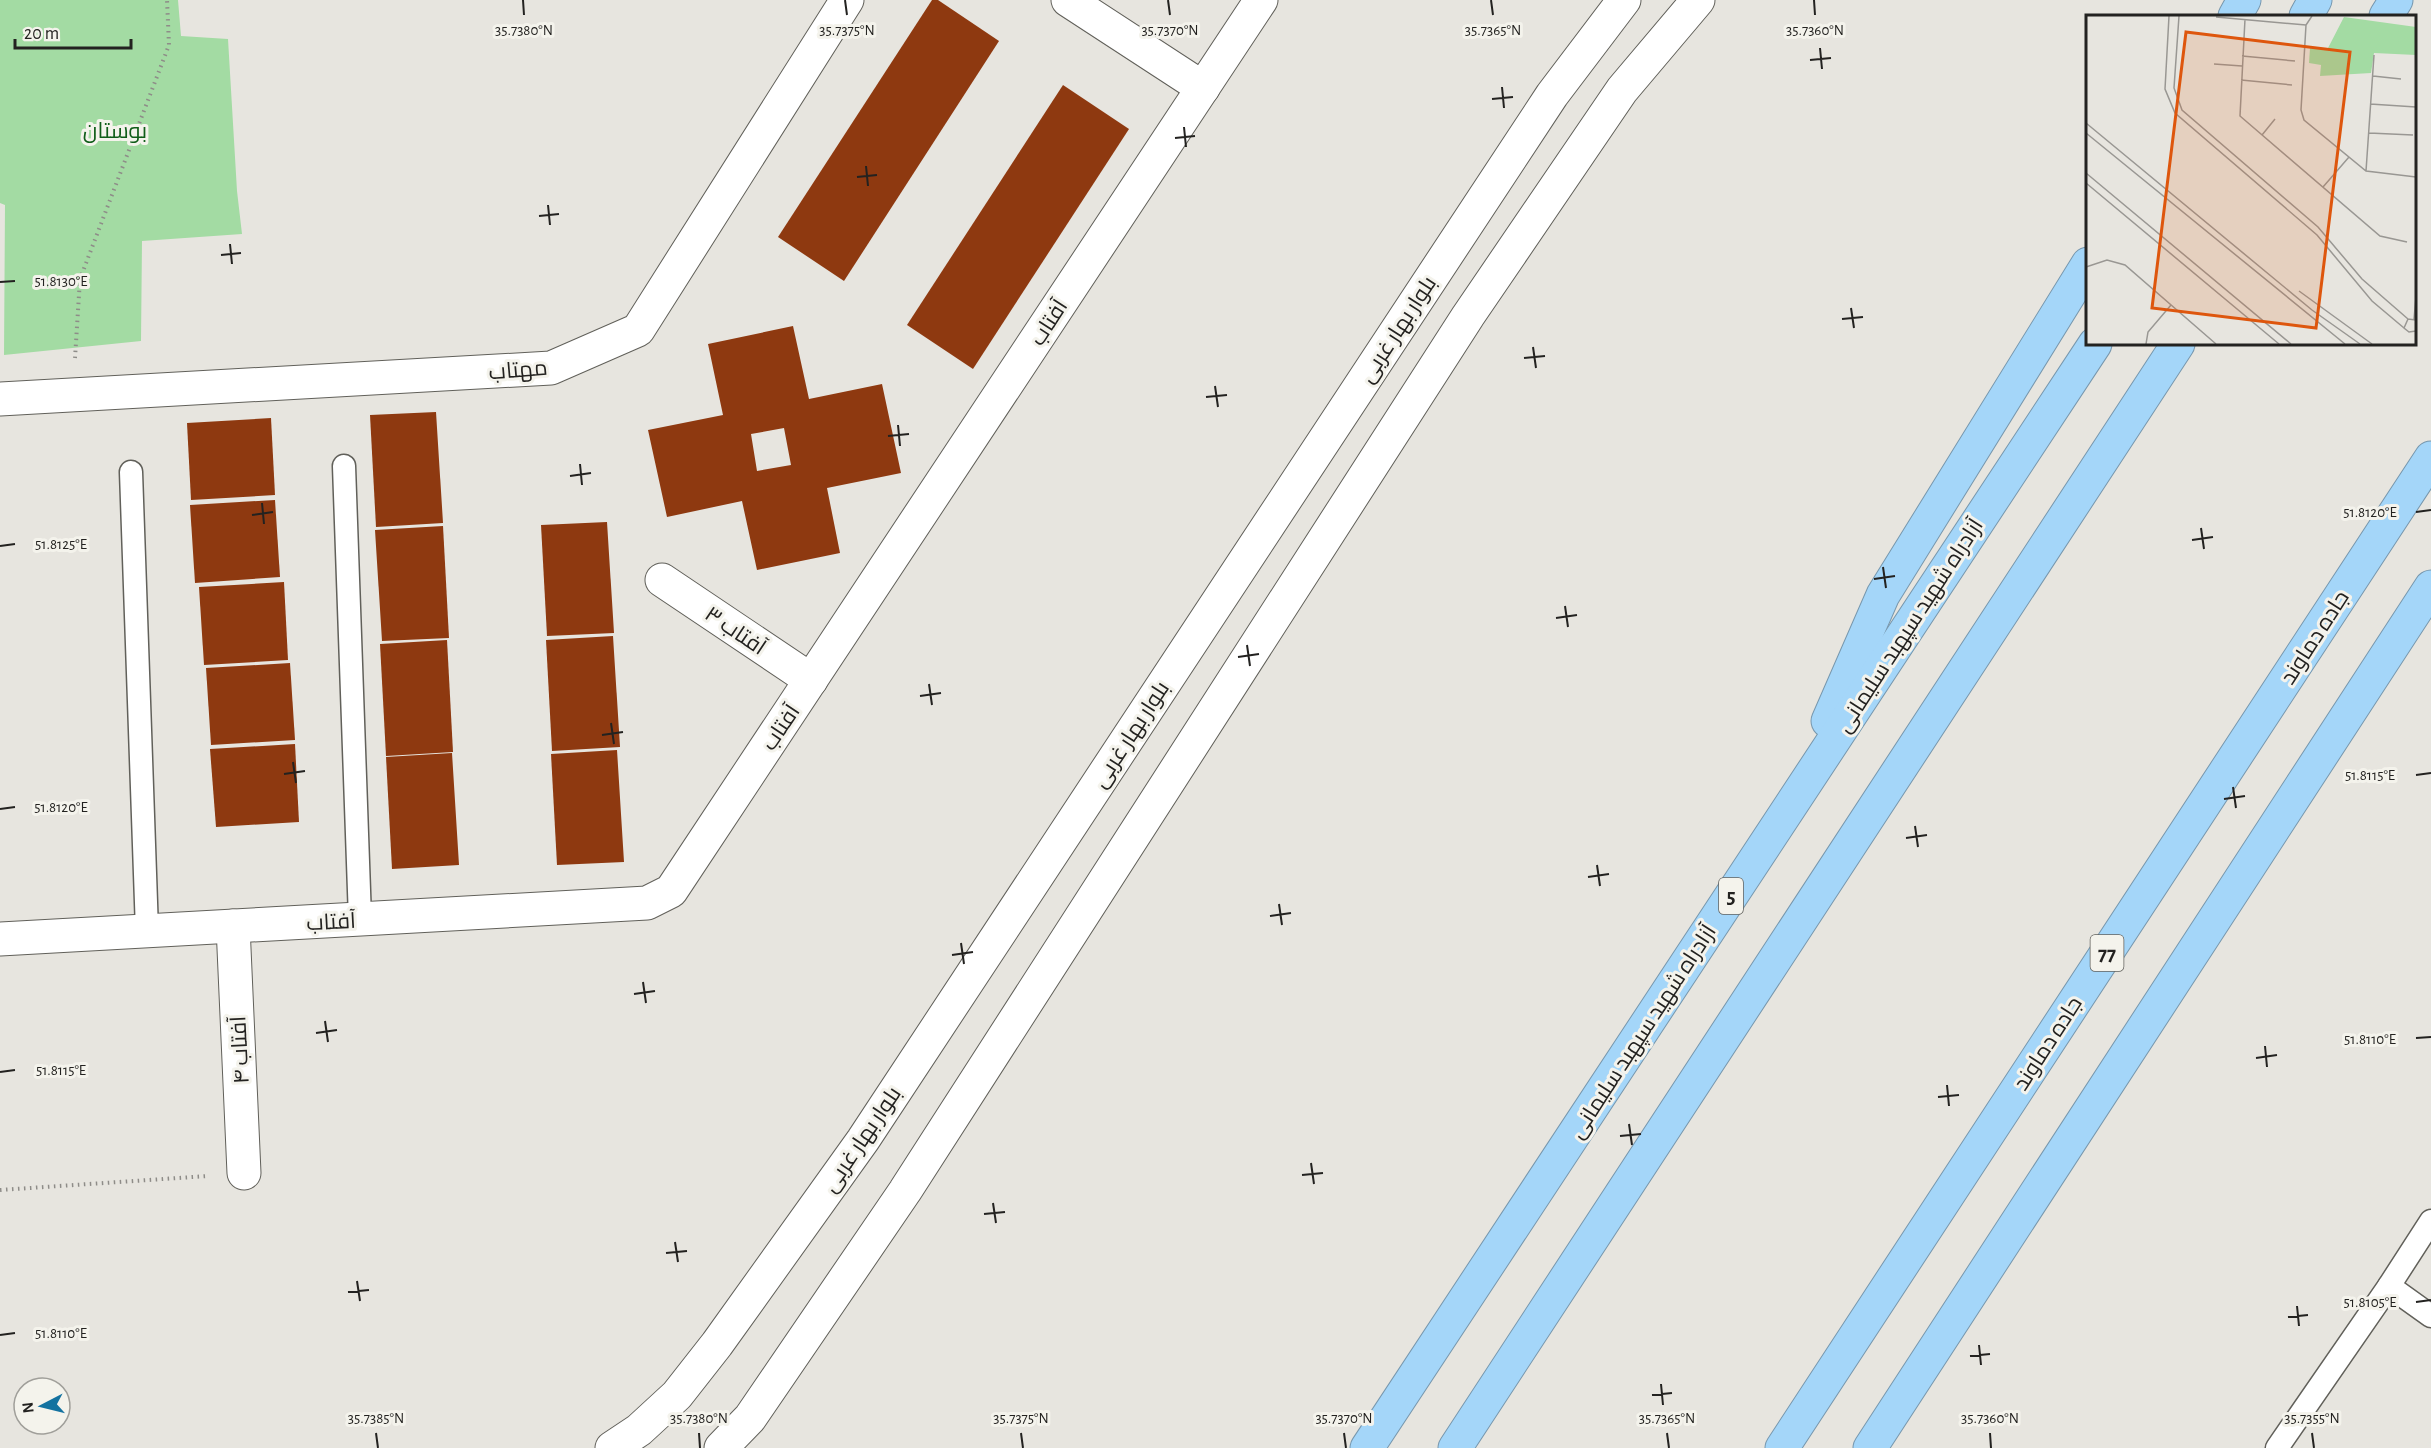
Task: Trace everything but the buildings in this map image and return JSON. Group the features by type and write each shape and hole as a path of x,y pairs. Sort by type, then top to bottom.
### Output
{"highway":[{"path":"2236,15 2244,0"},
{"path":"2307,15 2315,0"},
{"path":"2387,15 2396,0"},
{"path":"1790,807 1883,595 2086,267"},
{"name":"آزادراه شهید سپهبد سلیمانی","path":"1367,1448 2094,345"},
{"path":"1455,1448 2177,345"},
{"name":"جاده دماوند","path":"1782,1448 2431,458"},
{"path":"1870,1448 2431,587"}],"main road":[{"name":"مهتاب","path":"0,399 551,368 638,330 847,0"},
{"path":"1068,0 1203,88"},
{"name":"آفتاب","path":"0,939 647,903 671,891 1261,0"},
{"name":"بلوار بهار غربی","path":"612,1448 639,1430 677,1395 717,1344 863,1140 1552,94 1624,0"},
{"path":"721,1448 750,1418 905,1191 1468,316 1622,90 1698,0"},
{"name":"آفتاب ۳","path":"662,580 811,680"},
{"name":"آفتاب ۴","path":"233,926 244,1173"}],"lane":[{"path":"344,466 360,919"},
{"path":"131,472 147,931"},
{"path":"2277,1448 2431,1221"},
{"path":"2389,1286 2431,1316"}],"path":[{"path":"73,395 80,279 169,45 167,0"},
{"path":"0,1190 244,1173"}],"green space":[{"name":"بوستان","path":"0,0 178,0 181,36 228,39 237,191 242,234 142,241 141,341 4,355 5,205 0,203"}]}
